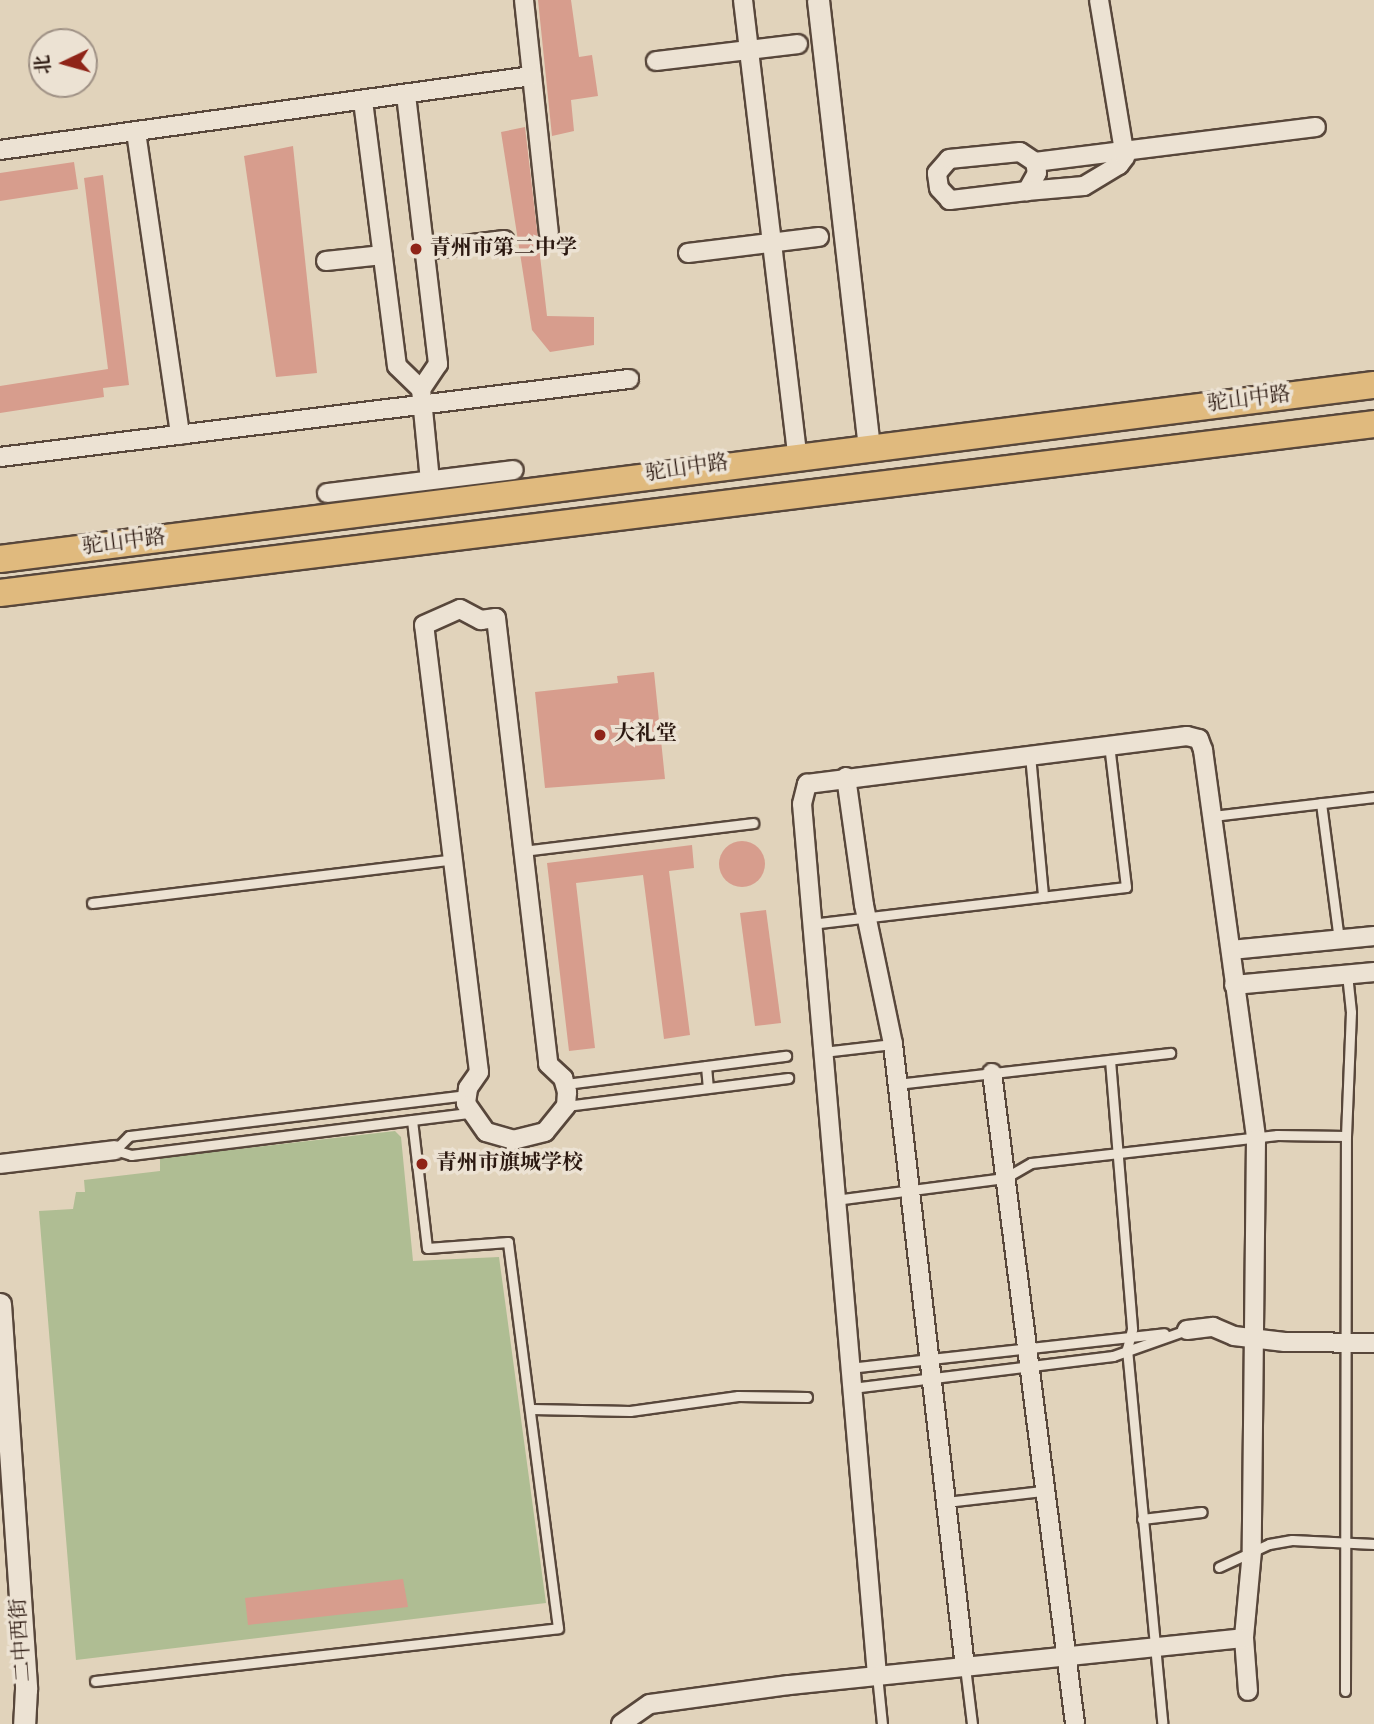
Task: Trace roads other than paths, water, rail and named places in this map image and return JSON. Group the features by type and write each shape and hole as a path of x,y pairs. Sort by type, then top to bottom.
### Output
{"main road":[{"name":"驼山中路","path":"0,559 797,454 1374,384"},
{"name":"驼山中路","path":"0,593 1374,424"}],"street":[{"path":"524,0 549,233"},
{"path":"743,0 797,454"},
{"path":"818,0 869,446"},
{"path":"1099,0 1122,149 1125,157 1119,165 1084,186 950,200 939,188 937,173 949,159 1020,152 1035,162 1122,149 1316,127"},
{"path":"656,61 798,44"},
{"path":"0,150 532,76"},
{"path":"406,95 438,364 422,397 430,480"},
{"path":"363,101 397,366 422,397"},
{"path":"136,132 180,435"},
{"path":"1027,191 1037,173 1035,162"},
{"path":"688,253 819,237"},
{"path":"424,250 504,240"},
{"path":"326,261 383,255"},
{"path":"0,457 180,435 422,397 629,379"},
{"path":"327,493 514,470"},
{"path":"460,609 481,620 496,618 548,1064 566,1084 566,1106 545,1132 514,1140 486,1132 468,1104 480,1072 453,859 424,625 437,623 449,611 460,609"},
{"path":"877,1675 821,1052 804,794 807,784 1030,753 1109,744 1199,739 1213,816 1256,1139 1252,1551 1244,1639 1248,1690"},
{"path":"846,777 892,1044 965,1667"},
{"path":"1231,950 1374,936"},
{"path":"1234,985 1374,972"},
{"path":"992,1073 1026,1367 1075,1724"},
{"path":"0,1164 115,1150"},
{"name":"二中西街","path":"0,1304 26,1689 24,1724"},
{"path":"1187,1330 1213,1327 1254,1338 1374,1343"},
{"path":"621,1724 650,1704 877,1675 1068,1659 1244,1639"}],"lane":[{"path":"811,924 1126,887 1109,744"},
{"path":"1030,753 1043,896"},
{"path":"1213,816 1374,797"},
{"path":"1321,803 1339,939"},
{"path":"523,851 753,823"},
{"path":"92,903 453,859"},
{"path":"1345,1691 1349,1343 1346,1136 1351,1012 1347,975"},
{"path":"821,1052 892,1044"},
{"path":"895,1084 1170,1053"},
{"path":"566,1084 786,1056"},
{"path":"1110,1060 1129,1337 1127,1349 1162,1722"},
{"path":"706,1066 708,1088"},
{"path":"566,1106 788,1079"},
{"path":"468,1104 412,1120 131,1155 115,1150 129,1136 468,1104"},
{"path":"95,1681 558,1628 532,1409 508,1242 428,1248 412,1120"},
{"path":"833,1200 1005,1178 1031,1164 1277,1135 1346,1136"},
{"path":"849,1368 1187,1330"},
{"path":"851,1388 1114,1356 1127,1349 1187,1330"},
{"path":"532,1409 630,1411 738,1396 807,1397"},
{"path":"946,1502 1042,1491"},
{"path":"1142,1519 1202,1512"},
{"path":"1219,1567 1252,1551 1293,1540 1374,1544"},
{"path":"965,1667 972,1724"},
{"path":"877,1675 882,1724"}],"place":[{"name":"青州市第二中学","path":"416,249"},
{"name":"大礼堂","path":"600,735"},
{"name":"青州市旗城学校","path":"422,1164"}]}
